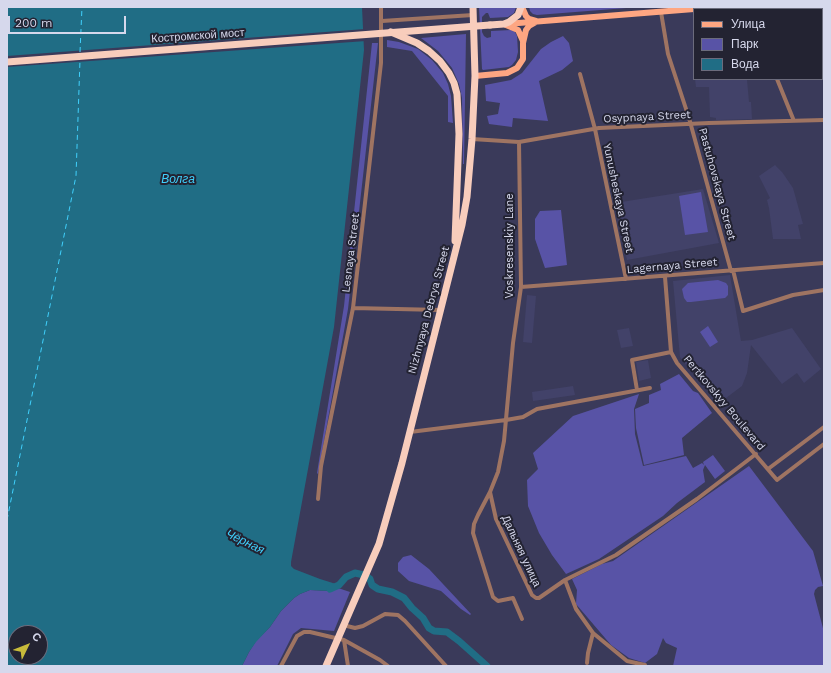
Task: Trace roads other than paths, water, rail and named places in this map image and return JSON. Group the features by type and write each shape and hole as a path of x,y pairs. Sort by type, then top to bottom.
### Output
{"highway":[{"path":"504,24 510,22 518,15 522,7"},
{"name":"Nizhnyaya Debrya Street","path":"326,666 341,639 343,625 379,544 401,466 455,257 466,203 472,139 475,76 473,11"},
{"name":"Костромской мост","path":"7,62 504,24"},
{"path":"391,32 417,43 440,61 449,73 457,94 459,134 455,257"}],"main road":[{"path":"522,7 529,19 537,22"},
{"path":"714,8 727,7"},
{"path":"504,24 693,9"},
{"path":"475,76 500,74 513,71 520,64 522,58 523,42 526,30 529,26 537,22"},
{"path":"504,24 518,30 523,42"}],"street":[{"name":"Lesnaya Street","path":"318,499 321,466 353,308 381,63 381,7"},
{"path":"382,21 473,11"},
{"name":"Pastuhovskaya Street","path":"661,12 668,54 691,124 743,311 793,295 824,290"},
{"name":"Yunusheskaya Street","path":"580,74 594,129 626,279"},
{"path":"777,80 794,121"},
{"name":"Osypnaya Street","path":"472,139 519,142 594,129 691,124 824,120"},
{"name":"Voskresenskiy Lane","path":"506,420 513,344 521,287 519,142"},
{"name":"Lagernaya Street","path":"521,287 665,277 824,263"},
{"name":"Pertkovskyy Boulevard","path":"665,277 671,352 677,363 777,480 824,444"},
{"path":"353,308 441,310"},
{"path":"637,390 632,360 671,352"},
{"path":"409,432 523,417 537,409 650,388"},
{"path":"506,420 504,441 498,472 474,524 473,533 493,597 498,601 513,598 522,619"},
{"path":"768,469 824,427"},
{"name":"Дальняя улица","path":"490,492 496,519 532,595 539,598 565,580 616,554 756,454"},
{"path":"565,580 576,609 593,634 627,661 645,665"},
{"path":"343,625 355,628 363,626 384,614 398,615 405,620 446,666"},
{"path":"280,666 297,636 304,632 316,633 341,639 380,660 388,666"},
{"path":"587,663 593,634"},
{"path":"341,639 348,666"}],"water":[{"name":"Волга","path":"7,7 362,7 364,50 334,327 291,562 291,566 294,569 339,585 338,588 329,591 310,590 294,598 281,611 270,627 256,642 242,666 7,666"}],"waterway":[{"name":"Чёрная","path":"330,589 339,585 346,577 355,573 364,575 370,579 372,585 378,589 392,592 404,598 423,618 429,628 434,631 447,632 487,666"}]}
